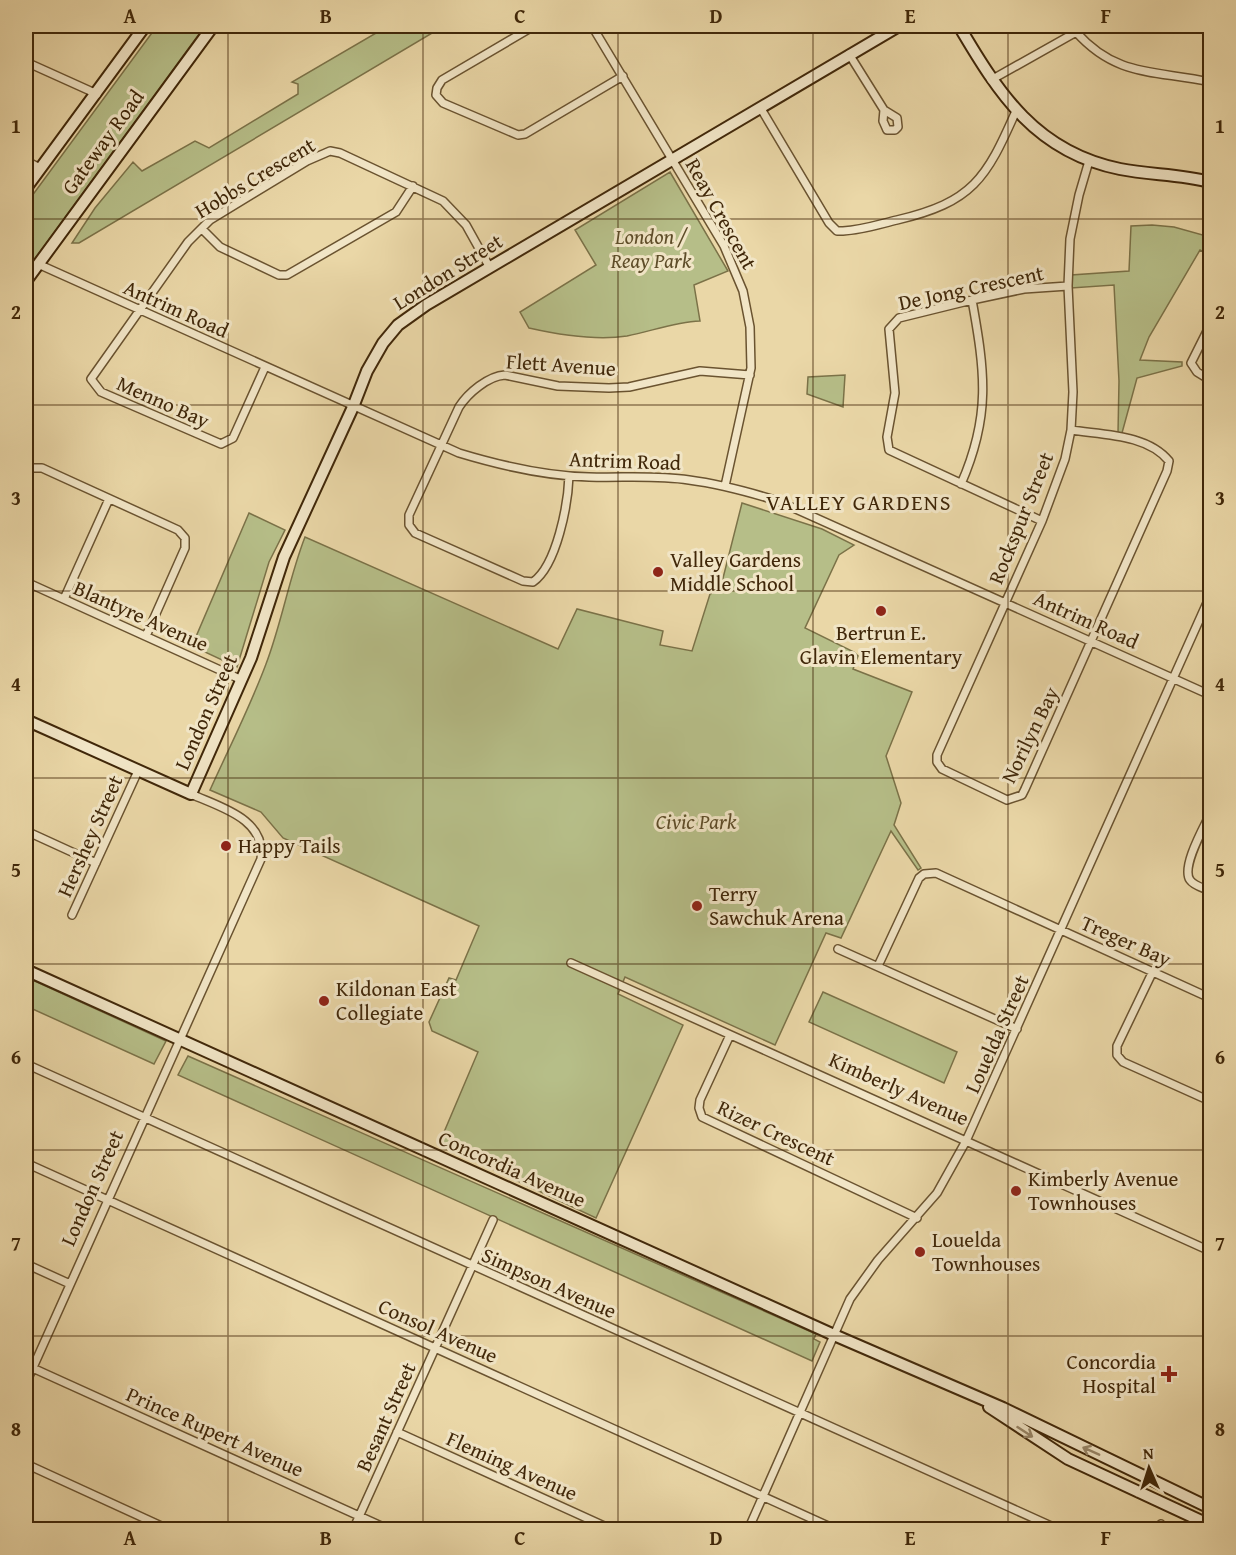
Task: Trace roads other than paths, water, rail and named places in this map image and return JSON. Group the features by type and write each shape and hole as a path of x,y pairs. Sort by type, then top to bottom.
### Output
{"main road":[{"path":"26,188 145,26"},
{"name":"Gateway Road","path":"26,281 213,26"},
{"name":"London Street","path":"190,794 242,680 284,557 374,357 398,325 426,305 898,26"},
{"path":"959,26 991,80 1016,111 1042,134 1089,161 1120,169 1175,175 1210,182"},
{"path":"26,720 190,794"},
{"name":"Concordia Avenue","path":"26,970 834,1335 1003,1408 1210,1508"},
{"name":"Concordia Avenue","path":"983,1401 1000,1416 1068,1459 1210,1525"}],"street":[{"path":"534,26 442,80 436,88 436,95 443,103 518,135 525,134 622,76"},
{"name":"Reay Crescent","path":"592,26 728,252 738,275 748,316 750,375 725,486"},
{"path":"991,80 1087,26"},
{"path":"1076,32 1100,55 1118,65 1150,74 1210,82"},
{"path":"849,54 884,110"},
{"path":"26,62 97,94"},
{"path":"760,106 829,223 837,231 932,211 960,196 979,180 992,163 1016,111"},
{"name":"Hobbs Crescent","path":"139,311 188,242 202,228 307,161 330,151 340,153 443,201 456,212 490,267"},
{"path":"26,161 40,168"},
{"name":"Rockspur Street","path":"1005,602 1042,521 1061,472 1071,430 1073,392 1068,286 1070,239 1089,161"},
{"path":"202,228 220,248 279,274 287,275 396,212 412,186"},
{"name":"Antrim Road","path":"38,264 440,446 502,466 569,476 656,476 725,486 804,512 1210,695"},
{"name":"De Jong Crescent","path":"1042,521 894,454 887,446 896,393 889,330 899,318 972,300 1024,289 1068,286"},
{"path":"961,484 978,441 983,409 983,366 972,300"},
{"name":"Menno Bay","path":"139,311 91,379 94,387 101,392 221,444 233,438 265,367"},
{"path":"1210,325 1191,363 1194,370 1210,380"},
{"name":"Flett Avenue","path":"569,476 564,523 542,574 533,582 528,583 411,530 409,515 463,400 501,374 558,386 584,388 629,387 700,371 750,375"},
{"path":"1071,430 1134,440 1163,453 1169,461 1167,471 1093,641"},
{"path":"26,473 32,468 42,468 178,530 185,538 185,548 146,636"},
{"path":"64,599 109,499"},
{"name":"Blantyre Avenue","path":"26,582 242,680"},
{"name":"Louelda Street","path":"748,1530 841,1317 878,1260 917,1218 941,1186 966,1141 1210,597"},
{"name":"Norilyn Bay","path":"1005,602 939,748 937,762 942,769 1007,800 1022,795 1093,641"},
{"name":"Hershey Street","path":"72,915 138,771"},
{"name":"London Street","path":"26,1383 29,1366 70,1284 146,1118 261,859 262,847 254,829 240,817 190,794"},
{"path":"1210,814 1189,861 1187,872 1194,884 1210,891"},
{"path":"26,831 96,863"},
{"name":"Treger Bay","path":"878,966 919,878 928,873 936,873 1210,998"},
{"path":"838,949 1017,1029"},
{"name":"Kimberly Avenue","path":"571,963 1209,1250"},
{"path":"1153,971 1117,1046 1117,1055 1123,1062 1210,1101"},
{"name":"Rizer Crescent","path":"730,1035 700,1100 699,1108 702,1117 917,1218"},
{"name":"Simpson Avenue","path":"26,1064 1059,1529"},
{"name":"Consol Avenue","path":"26,1163 837,1530"},
{"name":"Besant Street","path":"353,1530 493,1220"},
{"path":"1209,1250 1210,1241"},
{"path":"26,1264 70,1284"},
{"name":"Prince Rupert Avenue","path":"29,1366 390,1530"},
{"name":"Fleming Avenue","path":"397,1432 613,1530"},
{"path":"26,1464 170,1530"}],"place":[{"name":"Valley Gardens Middle School","path":"658,572"},
{"name":"Bertrun E. Glavin Elementary","path":"881,611"},
{"name":"Happy Tails","path":"226,846"},
{"name":"Terry Sawchuk Arena","path":"697,906"},
{"name":"Kildonan East Collegiate","path":"324,1001"},
{"name":"Kimberly Avenue Townhouses","path":"1016,1191"},
{"name":"Louelda Townhouses","path":"920,1252"},
{"name":"Concordia Hospital","path":"1169,1374"}],"district":[{"name":"VALLEY GARDENS","path":"859,502"}],"park label":[{"name":"London / Reay Park","path":"651,249"},
{"name":"Civic Park","path":"696,822"}]}
